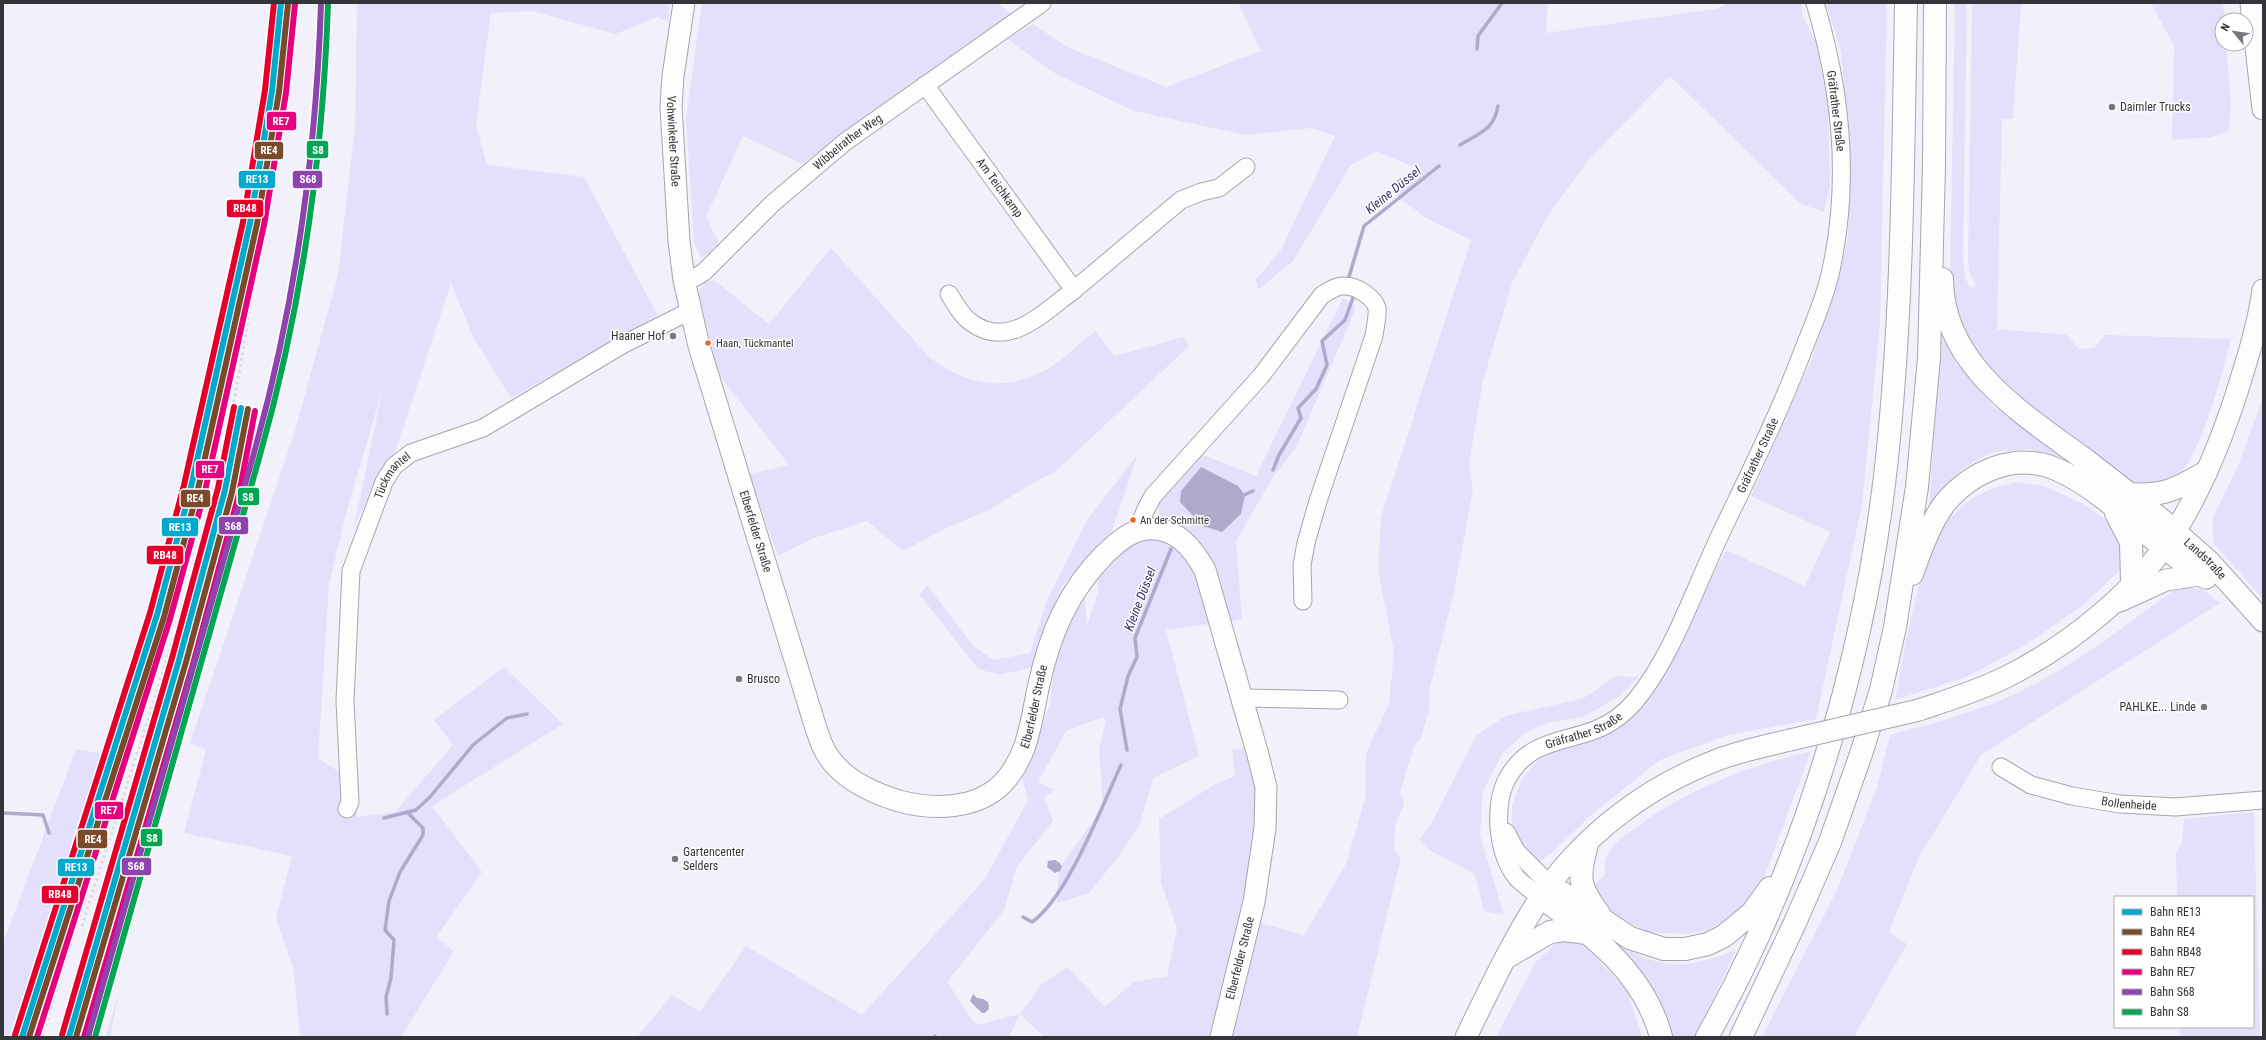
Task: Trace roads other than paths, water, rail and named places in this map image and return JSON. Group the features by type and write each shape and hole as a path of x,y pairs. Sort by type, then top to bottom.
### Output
{"highway":[{"path":"1708,1037 1769,914 1829,749 1857,639 1874,547 1887,459 1900,272 1906,3"},
{"path":"1741,1037 1794,925 1830,842 1861,754 1881,690 1895,627 1917,487 1929,358 1934,166 1935,3"},
{"path":"1934,166 1942,244 1942,286 1946,310 1954,335 1969,360 1989,383 2014,407 2130,494 2169,539"},
{"path":"1895,627 1916,562 1935,520 1945,504 1961,487 1980,474 2000,465 2022,462 2055,468 2080,481 2113,507 2169,539"},
{"path":"2130,494 2157,495 2180,488 2206,472"},
{"path":"2113,507 2131,542 2132,583"},
{"path":"1587,844 1581,866 1582,888 1594,926 1629,972 1656,1016 1661,1037"},
{"path":"1545,891 1594,926 1652,946 1664,949 1685,949 1708,944 1733,930 1752,913 1786,866"},
{"path":"1507,957 1550,932 1594,926"}],"main road":[{"name":"Vohwinkeler Straße","path":"684,3 674,70 671,107 684,280"},
{"path":"2251,3 2263,109"},
{"name":"Elberfelder Straße","path":"684,280 701,353 822,744 828,756 838,769 864,786 903,802 934,806 956,805 978,799 1002,783 1023,754 1029,735 1045,658 1066,605 1087,572 1120,540 1138,530 1155,529 1169,532 1184,540 1195,551 1205,570 1266,787 1265,828 1254,902 1221,1037"},
{"path":"1466,1037 1507,957 1545,891 1587,844 1628,806 1686,773 1718,760 1790,740 1919,710 1966,694 2006,677 2075,634 2110,606 2132,583 2169,539 2206,472 2226,427 2242,376 2253,340 2263,290"},
{"name":"Landstraße","path":"2169,539 2199,575 2232,589"},
{"name":"Landstraße","path":"2169,539 2209,561 2232,589 2263,621"},
{"path":"2110,606 2166,580 2199,575"}],"street":[{"name":"Wibbelrather Weg","path":"684,280 694,278 704,272 773,203 845,142 1042,3"},
{"name":"Gräfrather Straße","path":"1545,891 1516,851 1498,818 1503,788 1512,772 1524,758 1544,745 1591,731 1613,721 1627,710 1642,692 1660,663 1696,591 1718,540 1782,405 1823,298 1833,261 1838,231 1842,145 1837,98 1816,5"},
{"name":"Am Teichkamp","path":"925,85 1074,290"},
{"path":"948,294 971,323 997,334 1019,330 1074,290 1181,200 1201,192 1219,188 1246,167"},
{"path":"1138,530 1145,511 1153,496 1261,376 1322,295 1331,289 1344,286 1358,290 1376,307 1377,318 1374,336 1318,501 1306,543 1302,565 1303,601"},
{"name":"Tückmantel","path":"347,809 350,802 345,701 351,572 384,482 394,466 411,453 483,428 622,345 690,310"},
{"path":"1242,698 1339,700"},
{"name":"Bollenheide","path":"2001,767 2031,785 2072,796 2120,804 2175,807 2263,800"}],"waterway":[{"name":"Kleine Düssel","path":"1477,49 1478,36 1502,3"},
{"name":"Kleine Düssel","path":"1460,145 1479,134 1489,126 1493,121 1498,106"},
{"name":"Kleine Düssel","path":"1349,277 1364,226 1439,166"},
{"name":"Kleine Düssel","path":"1273,470 1279,455 1301,418 1298,408 1316,389 1327,365 1322,341 1345,320 1354,295"},
{"name":"Kleine Düssel","path":"1242,496 1253,491"},
{"name":"Kleine Düssel","path":"1188,522 1197,515"},
{"name":"Kleine Düssel","path":"1127,750 1120,709 1128,676 1137,657 1135,638 1171,549"},
{"path":"384,818 416,810 430,797 473,745 507,718 527,714"},
{"name":"Kleine Düssel","path":"1023,917 1032,922 1045,910 1071,873 1121,765"},
{"path":"387,1014 386,997 391,978 394,940 385,930 389,901 400,872 423,835 423,828 407,812"},
{"path":"3,813 43,815 49,833"}],"railway":[{"path":"42,1037 160,656 209,484 246,291 272,91"},
{"path":"82,926 169,654 201,544 215,489 245,341 278,92"},
{"path":"95,1037 132,882"}],"rail line":[{"name":"RB48","path":"15,1035 150,613 184,485 243,222 265,90 274,3"},
{"name":"RE13","path":"22,1037 157,615 191,487 250,223 272,91 281,3"},
{"name":"S68","path":"88,1037 254,453 281,342 292,286 308,174 314,117 321,3"},
{"name":"S8","path":"95,1037 260,455 288,344 299,288 315,175 321,118 328,3"},
{"name":"RE4","path":"29,1037 164,617 198,489 257,224 279,92 288,4"},
{"name":"RE7","path":"37,1037 170,619 205,491 264,225 286,93 295,4"},
{"name":"RB48","path":"62,1035 172,658 218,488 234,407"},
{"name":"RE13","path":"69,1037 179,660 225,490 241,408"},
{"name":"RE4","path":"76,1037 186,662 232,492 248,409"},
{"name":"RE7","path":"84,1037 193,664 239,494 255,411"}],"place":[{"name":"Daimler Trucks","path":"2112,107"},
{"name":"Haaner Hof","path":"673,336"},
{"name":"Haan, Tückmantel","path":"708,343"},
{"name":"An der Schmitte","path":"1133,520"},
{"name":"Brusco","path":"739,679"},
{"name":"PAHLKE... Linde","path":"2204,707"},
{"name":"Gartencenter Selders","path":"675,859"}]}
